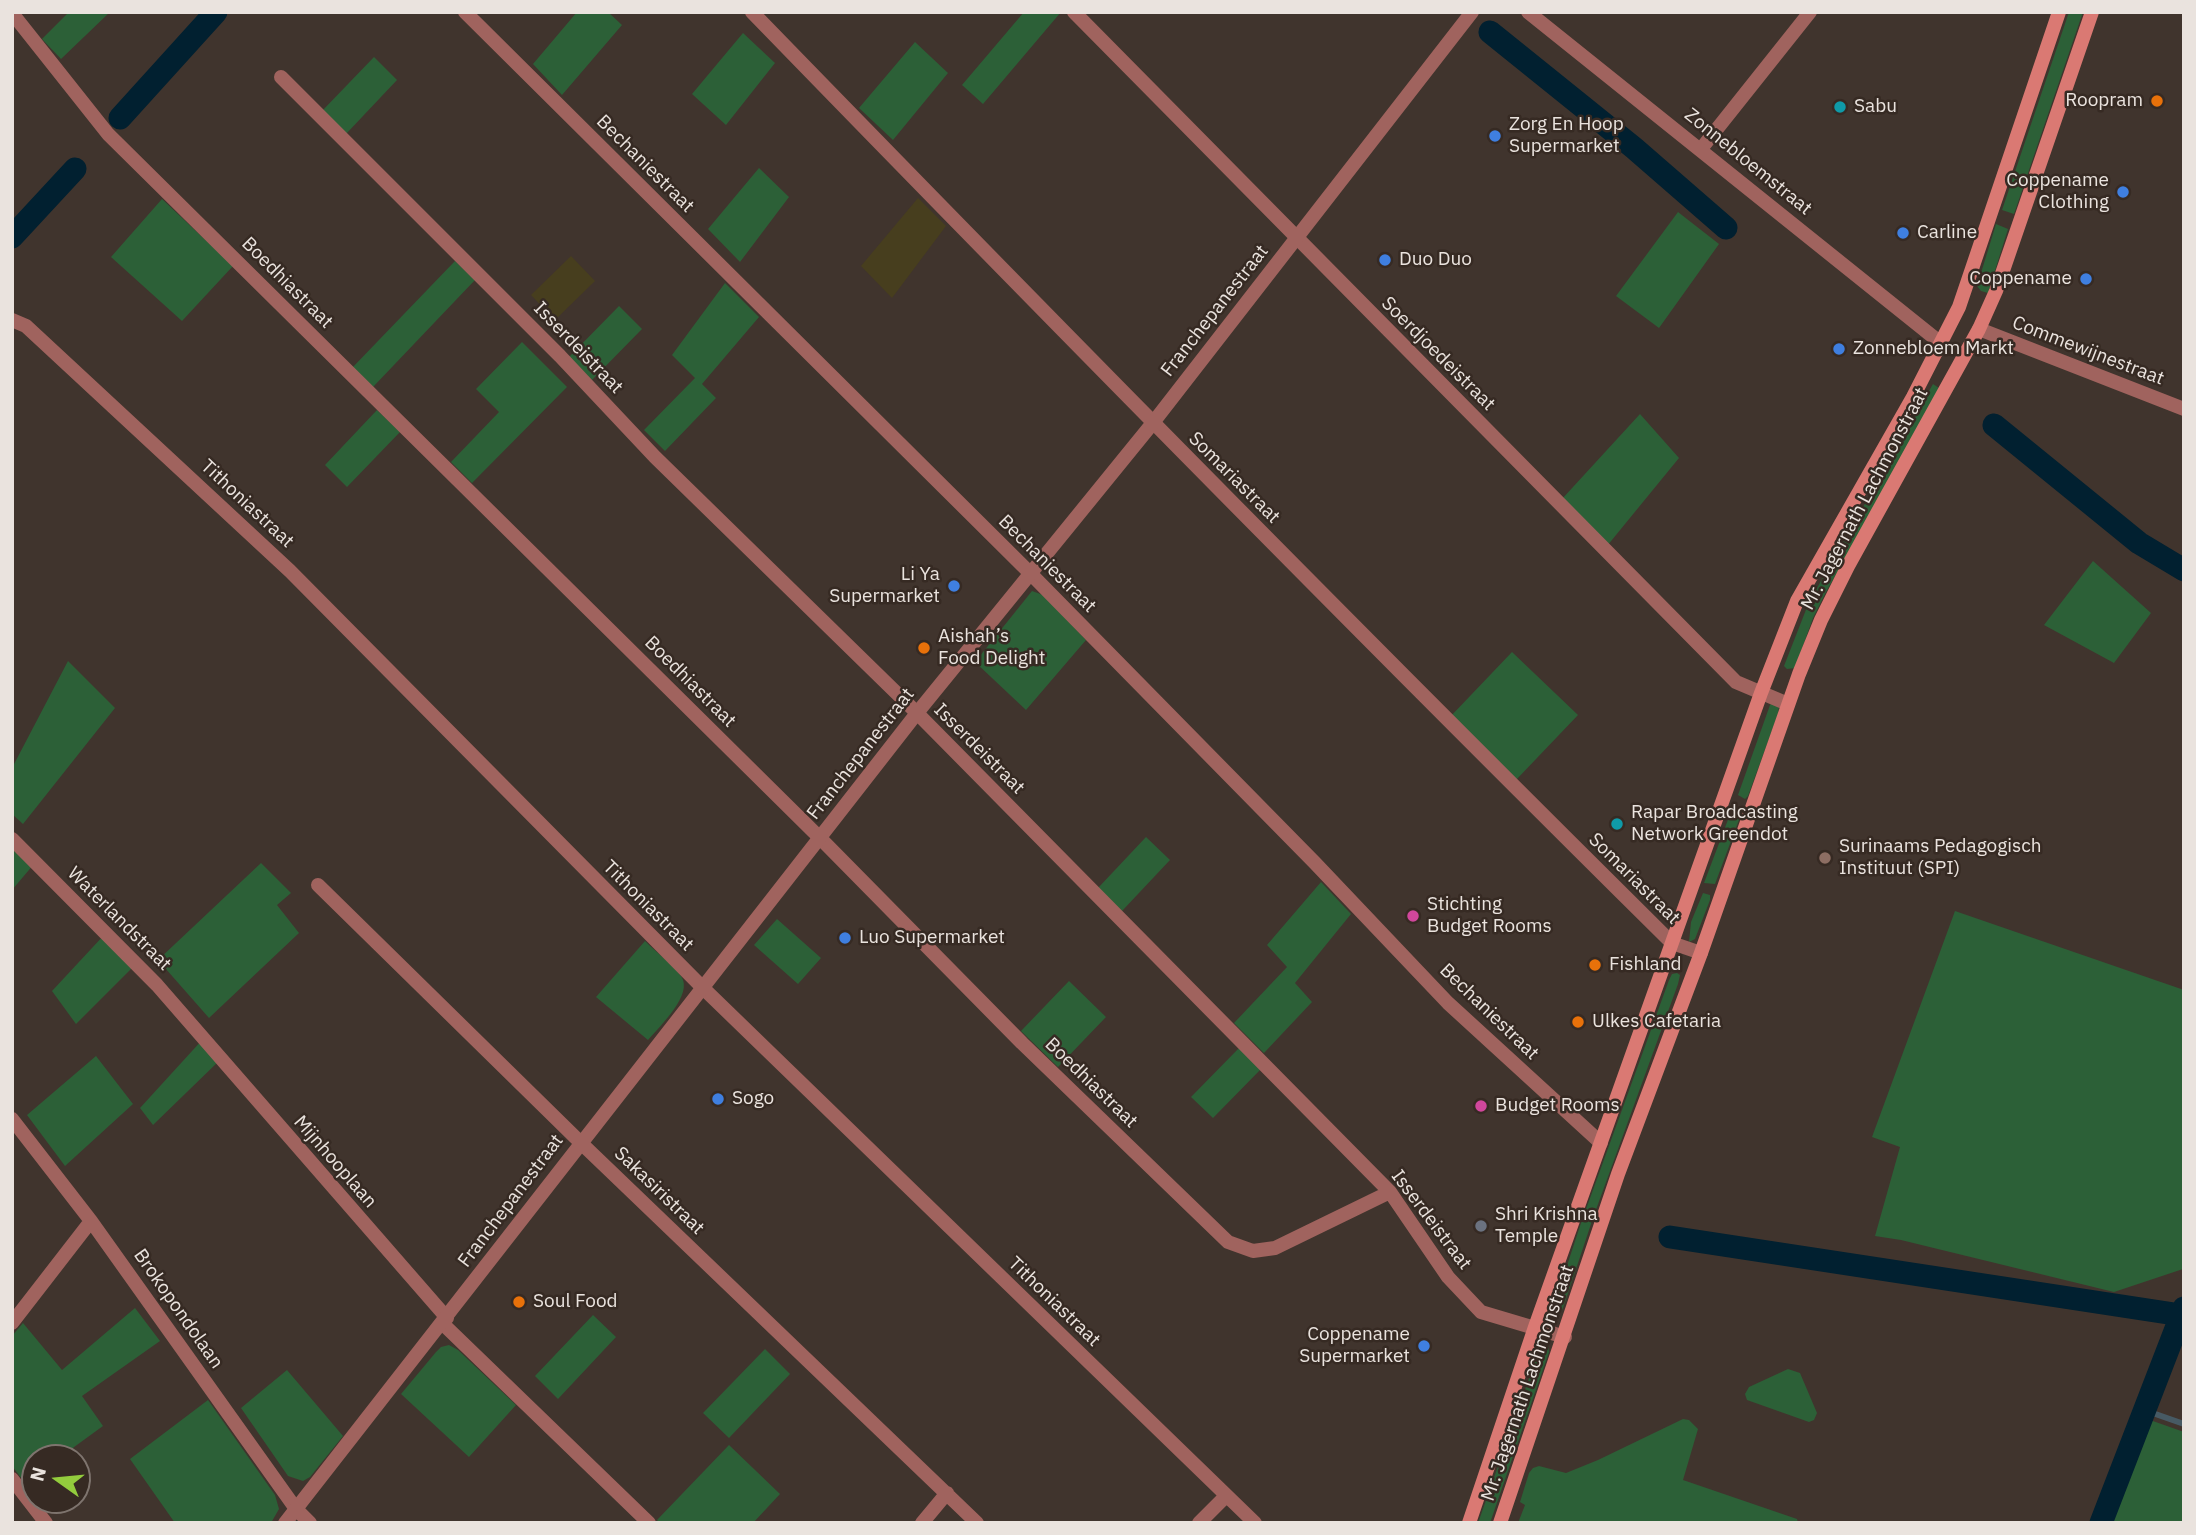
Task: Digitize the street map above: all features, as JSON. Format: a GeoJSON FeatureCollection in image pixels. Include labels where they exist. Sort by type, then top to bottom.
{"type":"FeatureCollection","features":[{"type":"Feature","properties":{"kind":"main road","name":"Mr. Jagernath Lachmonstraat"},"geometry":{"type":"LineString","coordinates":[[1469,1523],[1535,1327],[1761,693],[1797,601],[1864,486],[1942,344],[1959,307],[2059,12]]}},
{"type":"Feature","properties":{"kind":"main road","name":"Mr. Jagernath Lachmonstraat"},"geometry":{"type":"LineString","coordinates":[[1500,1523],[1618,1174],[1701,953],[1788,704],[1821,620],[1848,566],[1979,328],[1996,291],[2092,12]]}},
{"type":"Feature","properties":{"kind":"street","name":"Bechaniestraat"},"geometry":{"type":"LineString","coordinates":[[465,12],[1031,574],[1315,863],[1448,1003],[1601,1143]]}},
{"type":"Feature","properties":{"kind":"street","name":"Somariastraat"},"geometry":{"type":"LineString","coordinates":[[752,12],[1152,424],[1672,943],[1701,953]]}},
{"type":"Feature","properties":{"kind":"street","name":"Soerdjoedeistraat"},"geometry":{"type":"LineString","coordinates":[[1074,12],[1736,682],[1788,704]]}},
{"type":"Feature","properties":{"kind":"street","name":"Franchepanestraat"},"geometry":{"type":"LineString","coordinates":[[285,1523],[917,713],[1152,424],[1472,12]]}},
{"type":"Feature","properties":{"kind":"street","name":"Zonnebloemstraat"},"geometry":{"type":"LineString","coordinates":[[1528,12],[1942,344]]}},
{"type":"Feature","properties":{"kind":"street"},"geometry":{"type":"LineString","coordinates":[[1701,149],[1810,12]]}},
{"type":"Feature","properties":{"kind":"street","name":"Boedhiastraat"},"geometry":{"type":"LineString","coordinates":[[12,13],[108,134],[820,838],[1022,1043],[1228,1242],[1253,1251],[1275,1248],[1390,1192]]}},
{"type":"Feature","properties":{"kind":"street","name":"Isserdeistraat"},"geometry":{"type":"LineString","coordinates":[[281,77],[560,356],[655,457],[917,713],[1390,1192],[1448,1277],[1481,1312],[1565,1337]]}},
{"type":"Feature","properties":{"kind":"street","name":"Tithoniastraat"},"geometry":{"type":"LineString","coordinates":[[12,320],[26,326],[290,571],[703,988],[1255,1523]]}},
{"type":"Feature","properties":{"kind":"street","name":"Commewijnestraat"},"geometry":{"type":"LineString","coordinates":[[1979,328],[2184,409]]}},
{"type":"Feature","properties":{"kind":"street","name":"Waterlandstraat"},"geometry":{"type":"LineString","coordinates":[[12,839],[157,985],[194,1030]]}},
{"type":"Feature","properties":{"kind":"street","name":"Sakasiristraat"},"geometry":{"type":"LineString","coordinates":[[318,885],[580,1142],[977,1523]]}},
{"type":"Feature","properties":{"kind":"street","name":"Mijnhooplaan"},"geometry":{"type":"LineString","coordinates":[[194,1030],[444,1321],[649,1523]]}},
{"type":"Feature","properties":{"kind":"street","name":"Brokopondolaan"},"geometry":{"type":"LineString","coordinates":[[12,1119],[91,1221],[296,1509],[310,1523]]}},
{"type":"Feature","properties":{"kind":"street"},"geometry":{"type":"LineString","coordinates":[[12,1323],[91,1221]]}},
{"type":"Feature","properties":{"kind":"street"},"geometry":{"type":"LineString","coordinates":[[12,1479],[46,1523]]}},
{"type":"Feature","properties":{"kind":"street"},"geometry":{"type":"LineString","coordinates":[[922,1523],[947,1493]]}},
{"type":"Feature","properties":{"kind":"street"},"geometry":{"type":"LineString","coordinates":[[1199,1523],[1226,1496]]}},
{"type":"Feature","properties":{"kind":"green space"},"geometry":{"type":"Polygon","coordinates":[[[69,12],[110,12],[61,59],[42,39],[69,12]]]}},
{"type":"Feature","properties":{"kind":"green space"},"geometry":{"type":"Polygon","coordinates":[[[577,12],[608,12],[622,25],[562,95],[533,64],[577,12]]]}},
{"type":"Feature","properties":{"kind":"green space"},"geometry":{"type":"Polygon","coordinates":[[[1024,12],[1061,12],[983,104],[962,85],[1024,12]]]}},
{"type":"Feature","properties":{"kind":"green space"},"geometry":{"type":"Polygon","coordinates":[[[2069,12],[2083,12],[2014,214],[2002,210],[2069,12]]]}},
{"type":"Feature","properties":{"kind":"green space"},"geometry":{"type":"Polygon","coordinates":[[[743,33],[775,63],[726,125],[692,94],[743,33]]]}},
{"type":"Feature","properties":{"kind":"green space"},"geometry":{"type":"Polygon","coordinates":[[[915,42],[948,73],[893,140],[859,108],[915,42]]]}},
{"type":"Feature","properties":{"kind":"green space"},"geometry":{"type":"Polygon","coordinates":[[[374,57],[397,80],[346,134],[322,111],[374,57]]]}},
{"type":"Feature","properties":{"kind":"green space"},"geometry":{"type":"Polygon","coordinates":[[[759,168],[789,197],[740,262],[708,229],[759,168]]]}},
{"type":"Feature","properties":{"kind":"green space"},"geometry":{"type":"Polygon","coordinates":[[[162,199],[233,266],[182,321],[111,257],[162,199]]]}},
{"type":"Feature","properties":{"kind":"green space"},"geometry":{"type":"Polygon","coordinates":[[[1678,212],[1719,244],[1659,328],[1616,296],[1678,212]]]}},
{"type":"Feature","properties":{"kind":"green space"},"geometry":{"type":"Polygon","coordinates":[[[1996,224],[2008,229],[1988,293],[1977,286],[1996,224]]]}},
{"type":"Feature","properties":{"kind":"green space"},"geometry":{"type":"Polygon","coordinates":[[[455,261],[475,280],[373,387],[352,368],[455,261]]]}},
{"type":"Feature","properties":{"kind":"green space"},"geometry":{"type":"Polygon","coordinates":[[[725,283],[759,317],[702,384],[716,398],[665,451],[644,430],[695,378],[672,355],[725,283]]]}},
{"type":"Feature","properties":{"kind":"green space"},"geometry":{"type":"Polygon","coordinates":[[[619,306],[642,329],[592,380],[569,357],[619,306]]]}},
{"type":"Feature","properties":{"kind":"green space"},"geometry":{"type":"Polygon","coordinates":[[[522,342],[567,387],[472,483],[451,462],[499,412],[476,389],[522,342]]]}},
{"type":"Feature","properties":{"kind":"green space"},"geometry":{"type":"Polygon","coordinates":[[[1933,384],[1939,388],[1932,403],[1826,592],[1813,618],[1795,668],[1787,669],[1784,666],[1809,602],[1933,384]]]}},
{"type":"Feature","properties":{"kind":"green space"},"geometry":{"type":"Polygon","coordinates":[[[377,410],[400,432],[347,487],[325,465],[377,410]]]}},
{"type":"Feature","properties":{"kind":"green space"},"geometry":{"type":"Polygon","coordinates":[[[1640,414],[1679,458],[1607,546],[1562,499],[1640,414]]]}},
{"type":"Feature","properties":{"kind":"green space"},"geometry":{"type":"Polygon","coordinates":[[[2093,561],[2151,613],[2114,663],[2044,625],[2093,561]]]}},
{"type":"Feature","properties":{"kind":"green space"},"geometry":{"type":"Polygon","coordinates":[[[1032,591],[1043,595],[1086,640],[1026,710],[975,662],[1032,591]]]}},
{"type":"Feature","properties":{"kind":"green space"},"geometry":{"type":"Polygon","coordinates":[[[1512,652],[1578,715],[1516,780],[1450,717],[1512,652]]]}},
{"type":"Feature","properties":{"kind":"green space"},"geometry":{"type":"Polygon","coordinates":[[[68,661],[115,708],[23,824],[12,814],[12,768],[68,661]]]}},
{"type":"Feature","properties":{"kind":"green space"},"geometry":{"type":"Polygon","coordinates":[[[1774,701],[1779,707],[1778,714],[1745,799],[1738,795],[1770,705],[1774,701]]]}},
{"type":"Feature","properties":{"kind":"green space"},"geometry":{"type":"Polygon","coordinates":[[[1729,817],[1740,817],[1715,884],[1704,883],[1729,817]]]}},
{"type":"Feature","properties":{"kind":"green space"},"geometry":{"type":"Polygon","coordinates":[[[1146,837],[1170,860],[1122,911],[1098,888],[1146,837]]]}},
{"type":"Feature","properties":{"kind":"green space"},"geometry":{"type":"Polygon","coordinates":[[[12,841],[34,864],[12,890],[12,841]]]}},
{"type":"Feature","properties":{"kind":"green space"},"geometry":{"type":"Polygon","coordinates":[[[261,863],[291,893],[277,905],[299,933],[209,1018],[158,960],[261,863]]]}},
{"type":"Feature","properties":{"kind":"green space"},"geometry":{"type":"Polygon","coordinates":[[[1321,882],[1351,914],[1295,983],[1312,1002],[1264,1053],[1234,1023],[1287,967],[1267,945],[1321,882]]]}},
{"type":"Feature","properties":{"kind":"green space"},"geometry":{"type":"Polygon","coordinates":[[[1703,893],[1710,895],[1710,900],[1695,939],[1689,942],[1691,922],[1703,893]]]}},
{"type":"Feature","properties":{"kind":"green space"},"geometry":{"type":"Polygon","coordinates":[[[1955,911],[2184,990],[2183,1269],[2114,1292],[1875,1236],[1900,1147],[1872,1137],[1955,911]]]}},
{"type":"Feature","properties":{"kind":"green space"},"geometry":{"type":"Polygon","coordinates":[[[777,919],[821,958],[798,984],[754,945],[777,919]]]}},
{"type":"Feature","properties":{"kind":"green space"},"geometry":{"type":"Polygon","coordinates":[[[105,934],[136,964],[76,1024],[52,991],[105,934]]]}},
{"type":"Feature","properties":{"kind":"green space"},"geometry":{"type":"Polygon","coordinates":[[[645,941],[677,971],[684,983],[683,992],[674,1010],[648,1040],[596,997],[645,941]]]}},
{"type":"Feature","properties":{"kind":"green space"},"geometry":{"type":"Polygon","coordinates":[[[1672,974],[1680,975],[1678,984],[1558,1316],[1552,1311],[1581,1223],[1669,980],[1672,974]]]}},
{"type":"Feature","properties":{"kind":"green space"},"geometry":{"type":"Polygon","coordinates":[[[1069,981],[1106,1017],[1058,1067],[1021,1031],[1069,981]]]}},
{"type":"Feature","properties":{"kind":"green space"},"geometry":{"type":"Polygon","coordinates":[[[203,1039],[221,1059],[153,1125],[140,1108],[203,1039]]]}},
{"type":"Feature","properties":{"kind":"green space"},"geometry":{"type":"Polygon","coordinates":[[[1240,1047],[1262,1068],[1213,1118],[1191,1097],[1240,1047]]]}},
{"type":"Feature","properties":{"kind":"green space"},"geometry":{"type":"Polygon","coordinates":[[[96,1056],[133,1104],[65,1166],[27,1115],[96,1056]]]}},
{"type":"Feature","properties":{"kind":"green space"},"geometry":{"type":"Polygon","coordinates":[[[135,1308],[160,1341],[82,1396],[103,1426],[78,1444],[21,1444],[21,1478],[12,1466],[12,1336],[23,1323],[62,1370],[135,1308]]]}},
{"type":"Feature","properties":{"kind":"green space"},"geometry":{"type":"Polygon","coordinates":[[[593,1315],[616,1337],[558,1399],[535,1376],[593,1315]]]}},
{"type":"Feature","properties":{"kind":"green space"},"geometry":{"type":"Polygon","coordinates":[[[1544,1343],[1548,1345],[1549,1352],[1490,1523],[1478,1523],[1540,1347],[1544,1343]]]}},
{"type":"Feature","properties":{"kind":"green space"},"geometry":{"type":"Polygon","coordinates":[[[449,1345],[458,1350],[516,1405],[469,1457],[401,1394],[436,1352],[449,1345]]]}},
{"type":"Feature","properties":{"kind":"green space"},"geometry":{"type":"Polygon","coordinates":[[[765,1349],[790,1374],[729,1438],[703,1413],[765,1349]]]}},
{"type":"Feature","properties":{"kind":"green space"},"geometry":{"type":"Polygon","coordinates":[[[1788,1369],[1800,1373],[1817,1413],[1814,1420],[1809,1422],[1747,1400],[1745,1394],[1749,1387],[1788,1369]]]}},
{"type":"Feature","properties":{"kind":"green space"},"geometry":{"type":"Polygon","coordinates":[[[287,1370],[343,1436],[310,1477],[303,1481],[288,1476],[241,1408],[287,1370]]]}},
{"type":"Feature","properties":{"kind":"green space"},"geometry":{"type":"Polygon","coordinates":[[[208,1400],[275,1495],[279,1509],[271,1523],[175,1523],[130,1459],[208,1400]]]}},
{"type":"Feature","properties":{"kind":"green space"},"geometry":{"type":"Polygon","coordinates":[[[1683,1419],[1689,1420],[1698,1429],[1683,1480],[1797,1519],[1798,1523],[1518,1523],[1525,1505],[1520,1502],[1533,1468],[1539,1466],[1566,1473],[1683,1419]]]}},
{"type":"Feature","properties":{"kind":"green space"},"geometry":{"type":"Polygon","coordinates":[[[2150,1420],[2184,1432],[2184,1523],[2112,1523],[2150,1420]]]}},
{"type":"Feature","properties":{"kind":"green space"},"geometry":{"type":"Polygon","coordinates":[[[729,1445],[780,1494],[753,1523],[660,1523],[657,1520],[729,1445]]]}},
{"type":"Feature","properties":{"kind":"sand"},"geometry":{"type":"Polygon","coordinates":[[[918,198],[946,226],[892,298],[861,266],[918,198]]]}},
{"type":"Feature","properties":{"kind":"sand"},"geometry":{"type":"Polygon","coordinates":[[[571,256],[595,281],[555,320],[531,295],[571,256]]]}},
{"type":"Feature","properties":{"kind":"waterway"},"geometry":{"type":"LineString","coordinates":[[120,118],[216,12]]}},
{"type":"Feature","properties":{"kind":"waterway"},"geometry":{"type":"LineString","coordinates":[[1490,32],[1634,148],[1726,228]]}},
{"type":"Feature","properties":{"kind":"waterway"},"geometry":{"type":"LineString","coordinates":[[12,237],[75,169]]}},
{"type":"Feature","properties":{"kind":"waterway"},"geometry":{"type":"LineString","coordinates":[[1994,425],[2139,543],[2184,570]]}},
{"type":"Feature","properties":{"kind":"waterway"},"geometry":{"type":"LineString","coordinates":[[1670,1237],[2181,1315]]}},
{"type":"Feature","properties":{"kind":"waterway"},"geometry":{"type":"LineString","coordinates":[[2101,1523],[2184,1308]]}},
{"type":"Feature","properties":{"kind":"waterway"},"geometry":{"type":"LineString","coordinates":[[2144,1410],[2184,1424]]}},
{"type":"Feature","properties":{"kind":"place","name":"Roopram"},"geometry":{"type":"Point","coordinates":[2157,101]}},
{"type":"Feature","properties":{"kind":"place","name":"Sabu"},"geometry":{"type":"Point","coordinates":[1840,107]}},
{"type":"Feature","properties":{"kind":"place","name":"Zorg En Hoop Supermarket"},"geometry":{"type":"Point","coordinates":[1495,136]}},
{"type":"Feature","properties":{"kind":"place","name":"Coppename Clothing"},"geometry":{"type":"Point","coordinates":[2123,192]}},
{"type":"Feature","properties":{"kind":"place","name":"Carline"},"geometry":{"type":"Point","coordinates":[1903,233]}},
{"type":"Feature","properties":{"kind":"place","name":"Duo Duo"},"geometry":{"type":"Point","coordinates":[1385,260]}},
{"type":"Feature","properties":{"kind":"place","name":"Coppename"},"geometry":{"type":"Point","coordinates":[2086,279]}},
{"type":"Feature","properties":{"kind":"place","name":"Zonnebloem Markt"},"geometry":{"type":"Point","coordinates":[1839,349]}},
{"type":"Feature","properties":{"kind":"place","name":"Li Ya Supermarket"},"geometry":{"type":"Point","coordinates":[954,586]}},
{"type":"Feature","properties":{"kind":"place","name":"Aishah’s Food Delight"},"geometry":{"type":"Point","coordinates":[924,648]}},
{"type":"Feature","properties":{"kind":"place","name":"Rapar Broadcasting Network Greendot"},"geometry":{"type":"Point","coordinates":[1617,824]}},
{"type":"Feature","properties":{"kind":"place","name":"Surinaams Pedagogisch Instituut (SPI)"},"geometry":{"type":"Point","coordinates":[1825,858]}},
{"type":"Feature","properties":{"kind":"place","name":"Stichting Budget Rooms"},"geometry":{"type":"Point","coordinates":[1413,916]}},
{"type":"Feature","properties":{"kind":"place","name":"Luo Supermarket"},"geometry":{"type":"Point","coordinates":[845,938]}},
{"type":"Feature","properties":{"kind":"place","name":"Fishland"},"geometry":{"type":"Point","coordinates":[1595,965]}},
{"type":"Feature","properties":{"kind":"place","name":"Ulkes Cafetaria"},"geometry":{"type":"Point","coordinates":[1578,1022]}},
{"type":"Feature","properties":{"kind":"place","name":"Sogo"},"geometry":{"type":"Point","coordinates":[718,1099]}},
{"type":"Feature","properties":{"kind":"place","name":"Budget Rooms"},"geometry":{"type":"Point","coordinates":[1481,1106]}},
{"type":"Feature","properties":{"kind":"place","name":"Shri Krishna Temple"},"geometry":{"type":"Point","coordinates":[1481,1226]}},
{"type":"Feature","properties":{"kind":"place","name":"Soul Food"},"geometry":{"type":"Point","coordinates":[519,1302]}},
{"type":"Feature","properties":{"kind":"place","name":"Coppename Supermarket"},"geometry":{"type":"Point","coordinates":[1424,1346]}}]}
